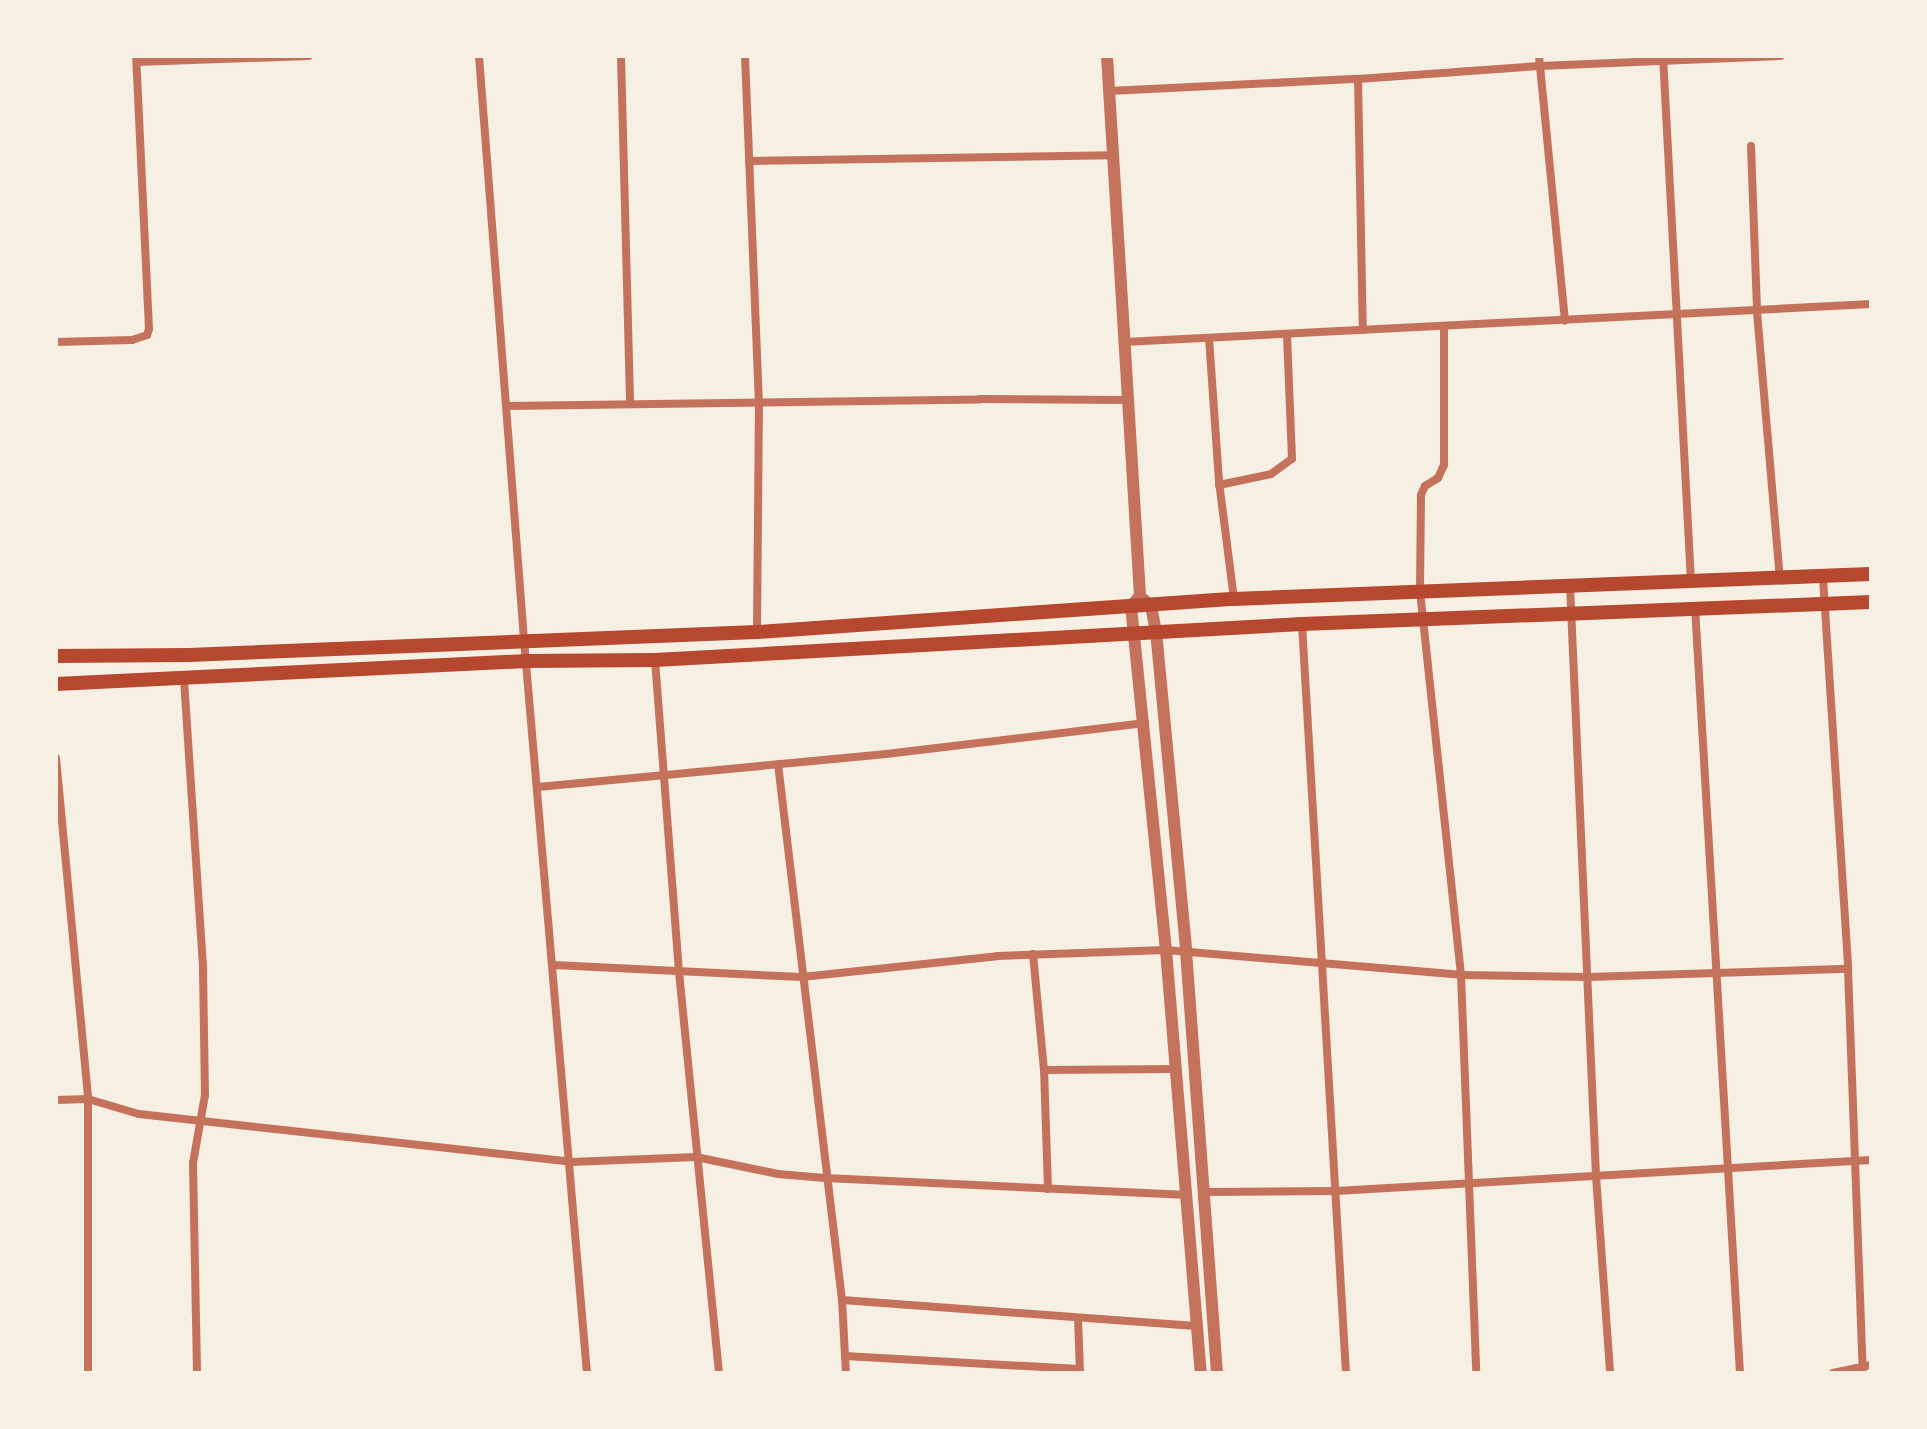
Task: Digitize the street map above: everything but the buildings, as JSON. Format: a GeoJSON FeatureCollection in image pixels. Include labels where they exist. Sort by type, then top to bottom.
{"type":"FeatureCollection","features":[{"type":"Feature","properties":{"kind":"main road"},"geometry":{"type":"LineString","coordinates":[[56,656],[189,655],[757,632],[1141,603],[1871,574]]}},
{"type":"Feature","properties":{"kind":"main road"},"geometry":{"type":"LineString","coordinates":[[56,684],[526,661],[655,660],[1302,624],[1871,602]]}},
{"type":"Feature","properties":{"kind":"street"},"geometry":{"type":"LineString","coordinates":[[56,342],[132,340],[147,335],[149,329],[136,59],[309,56]]}},
{"type":"Feature","properties":{"kind":"street"},"geometry":{"type":"LineString","coordinates":[[479,56],[524,640],[587,1373]]}},
{"type":"Feature","properties":{"kind":"street"},"geometry":{"type":"LineString","coordinates":[[621,56],[630,404]]}},
{"type":"Feature","properties":{"kind":"street"},"geometry":{"type":"LineString","coordinates":[[745,56],[759,401],[757,632]]}},
{"type":"Feature","properties":{"kind":"street"},"geometry":{"type":"LineString","coordinates":[[1107,56],[1141,603],[1134,633],[1177,1069],[1201,1373]]}},
{"type":"Feature","properties":{"kind":"street"},"geometry":{"type":"LineString","coordinates":[[1109,91],[1358,79],[1540,61],[1781,56]]}},
{"type":"Feature","properties":{"kind":"street"},"geometry":{"type":"LineString","coordinates":[[1663,59],[1691,581]]}},
{"type":"Feature","properties":{"kind":"street"},"geometry":{"type":"LineString","coordinates":[[1540,61],[1565,321]]}},
{"type":"Feature","properties":{"kind":"street"},"geometry":{"type":"LineString","coordinates":[[1358,79],[1363,330]]}},
{"type":"Feature","properties":{"kind":"street"},"geometry":{"type":"LineString","coordinates":[[1751,146],[1757,312],[1780,578]]}},
{"type":"Feature","properties":{"kind":"street"},"geometry":{"type":"LineString","coordinates":[[749,161],[1113,155]]}},
{"type":"Feature","properties":{"kind":"street"},"geometry":{"type":"LineString","coordinates":[[1124,342],[1871,304]]}},
{"type":"Feature","properties":{"kind":"street"},"geometry":{"type":"LineString","coordinates":[[1444,327],[1444,465],[1438,478],[1425,486],[1421,495],[1420,591],[1461,975],[1476,1373]]}},
{"type":"Feature","properties":{"kind":"street"},"geometry":{"type":"LineString","coordinates":[[1219,485],[1271,474],[1292,459],[1287,334]]}},
{"type":"Feature","properties":{"kind":"street"},"geometry":{"type":"LineString","coordinates":[[1209,338],[1219,485],[1234,599]]}},
{"type":"Feature","properties":{"kind":"street"},"geometry":{"type":"LineString","coordinates":[[506,406],[759,401],[1127,400]]}},
{"type":"Feature","properties":{"kind":"street"},"geometry":{"type":"LineString","coordinates":[[1823,578],[1848,969],[1866,1368],[1833,1373]]}},
{"type":"Feature","properties":{"kind":"street"},"geometry":{"type":"LineString","coordinates":[[1570,585],[1596,1176],[1610,1373]]}},
{"type":"Feature","properties":{"kind":"street"},"geometry":{"type":"LineString","coordinates":[[1141,603],[1156,631],[1186,951],[1217,1373]]}},
{"type":"Feature","properties":{"kind":"street"},"geometry":{"type":"LineString","coordinates":[[1695,607],[1740,1373]]}},
{"type":"Feature","properties":{"kind":"street"},"geometry":{"type":"LineString","coordinates":[[1302,624],[1346,1373]]}},
{"type":"Feature","properties":{"kind":"street"},"geometry":{"type":"LineString","coordinates":[[655,660],[679,972],[696,1157],[711,1268],[719,1373]]}},
{"type":"Feature","properties":{"kind":"street"},"geometry":{"type":"LineString","coordinates":[[184,680],[203,969],[205,1095],[193,1178],[197,1373]]}},
{"type":"Feature","properties":{"kind":"street"},"geometry":{"type":"LineString","coordinates":[[538,787],[1145,723]]}},
{"type":"Feature","properties":{"kind":"street"},"geometry":{"type":"LineString","coordinates":[[56,758],[88,1099],[88,1373]]}},
{"type":"Feature","properties":{"kind":"street"},"geometry":{"type":"LineString","coordinates":[[778,764],[825,1178],[842,1300],[846,1373]]}},
{"type":"Feature","properties":{"kind":"street"},"geometry":{"type":"LineString","coordinates":[[554,965],[802,977],[1033,954],[1166,950],[1461,975],[1588,977],[1848,969]]}},
{"type":"Feature","properties":{"kind":"street"},"geometry":{"type":"LineString","coordinates":[[1033,954],[1044,1070],[1048,1189]]}},
{"type":"Feature","properties":{"kind":"street"},"geometry":{"type":"LineString","coordinates":[[1044,1070],[1177,1069]]}},
{"type":"Feature","properties":{"kind":"street"},"geometry":{"type":"LineString","coordinates":[[56,1100],[88,1099],[114,1110],[392,1145],[571,1162],[696,1157],[778,1174],[825,1178],[1188,1195]]}},
{"type":"Feature","properties":{"kind":"street"},"geometry":{"type":"LineString","coordinates":[[1205,1192],[1336,1191],[1871,1160]]}},
{"type":"Feature","properties":{"kind":"street"},"geometry":{"type":"LineString","coordinates":[[842,1300],[1199,1326]]}},
{"type":"Feature","properties":{"kind":"street"},"geometry":{"type":"LineString","coordinates":[[845,1356],[1080,1371],[1078,1318]]}}]}
